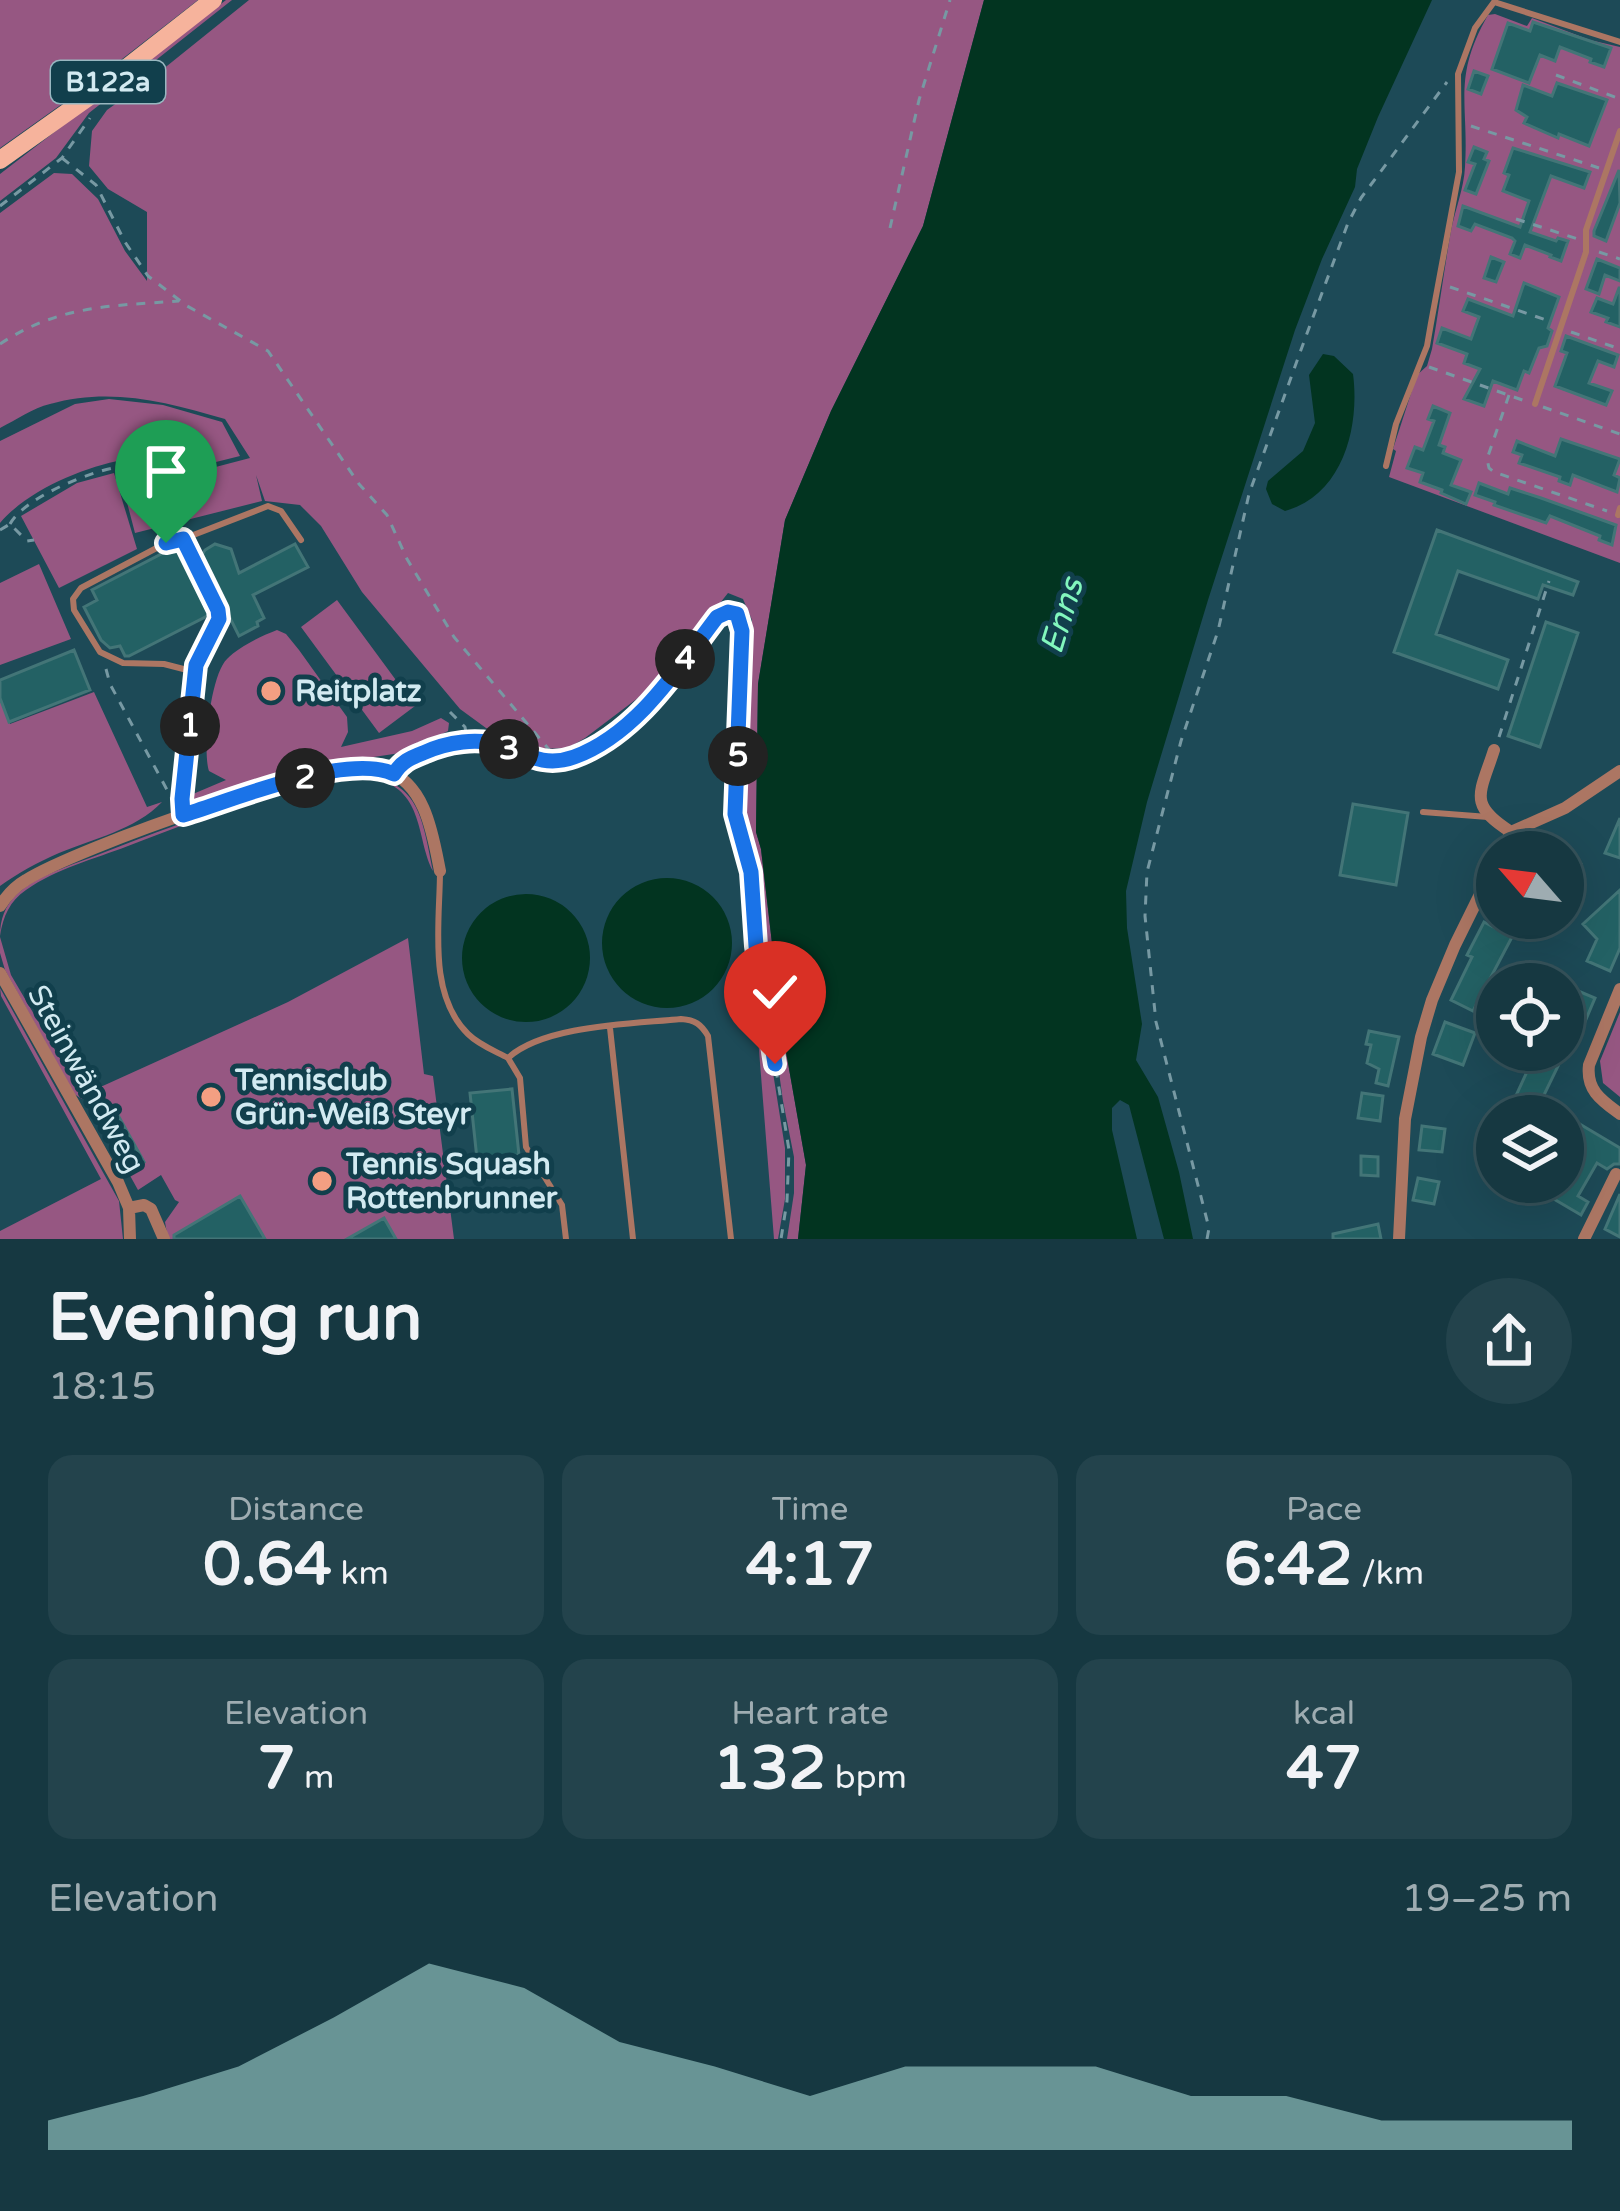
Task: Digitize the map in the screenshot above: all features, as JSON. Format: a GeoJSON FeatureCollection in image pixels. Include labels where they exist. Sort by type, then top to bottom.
{"type":"FeatureCollection","features":[{"type":"Feature","properties":{"kind":"main road","name":"B122a"},"geometry":{"type":"LineString","coordinates":[[0,160],[213,0]]}},
{"type":"Feature","properties":{"kind":"street"},"geometry":{"type":"LineString","coordinates":[[1495,750],[1480,793],[1481,806],[1488,817],[1509,831]]}},
{"type":"Feature","properties":{"kind":"street"},"geometry":{"type":"LineString","coordinates":[[0,906],[28,879],[182,812],[336,770],[382,769],[417,796],[440,871]]}},
{"type":"Feature","properties":{"kind":"street"},"geometry":{"type":"LineString","coordinates":[[1513,831],[1565,808],[1620,772]]}},
{"type":"Feature","properties":{"kind":"street"},"geometry":{"type":"LineString","coordinates":[[1399,1239],[1405,1119],[1421,1037],[1432,1000],[1476,903]]}},
{"type":"Feature","properties":{"kind":"street","name":"Steinwändweg"},"geometry":{"type":"LineString","coordinates":[[0,973],[118,1182],[129,1208],[130,1239]]}},
{"type":"Feature","properties":{"kind":"street"},"geometry":{"type":"LineString","coordinates":[[1620,989],[1588,1076],[1590,1088],[1620,1114]]}},
{"type":"Feature","properties":{"kind":"street"},"geometry":{"type":"LineString","coordinates":[[1584,1239],[1616,1174]]}},
{"type":"Feature","properties":{"kind":"street","name":"Steinwändweg"},"geometry":{"type":"LineString","coordinates":[[129,1208],[144,1205],[151,1209],[164,1239]]}},
{"type":"Feature","properties":{"kind":"lane"},"geometry":{"type":"LineString","coordinates":[[1386,466],[1400,409],[1426,346],[1459,172],[1458,74],[1475,28],[1494,2],[1620,42]]}},
{"type":"Feature","properties":{"kind":"lane"},"geometry":{"type":"LineString","coordinates":[[1535,404],[1620,131]]}},
{"type":"Feature","properties":{"kind":"lane"},"geometry":{"type":"LineString","coordinates":[[195,672],[109,658],[91,640],[74,610],[75,595],[166,543],[268,506],[281,511],[301,541]]}},
{"type":"Feature","properties":{"kind":"lane"},"geometry":{"type":"LineString","coordinates":[[182,812],[195,672],[219,619],[183,539]]}},
{"type":"Feature","properties":{"kind":"lane"},"geometry":{"type":"LineString","coordinates":[[1423,812],[1488,817]]}},
{"type":"Feature","properties":{"kind":"lane"},"geometry":{"type":"LineString","coordinates":[[440,871],[442,985],[466,1033],[508,1058],[520,1078],[526,1147],[562,1205],[566,1239]]}},
{"type":"Feature","properties":{"kind":"lane"},"geometry":{"type":"LineString","coordinates":[[508,1058],[568,1031],[692,1020],[702,1026],[708,1036],[731,1239]]}},
{"type":"Feature","properties":{"kind":"lane"},"geometry":{"type":"LineString","coordinates":[[610,1027],[632,1239]]}},
{"type":"Feature","properties":{"kind":"path"},"geometry":{"type":"LineString","coordinates":[[890,228],[950,0]]}},
{"type":"Feature","properties":{"kind":"path"},"geometry":{"type":"LineString","coordinates":[[1208,1239],[1156,1022],[1145,916],[1148,872],[1181,741],[1218,631],[1249,494],[1348,223],[1443,84],[1458,74]]}},
{"type":"Feature","properties":{"kind":"path"},"geometry":{"type":"LineString","coordinates":[[1556,75],[1620,99]]}},
{"type":"Feature","properties":{"kind":"path"},"geometry":{"type":"LineString","coordinates":[[0,206],[62,158],[95,110]]}},
{"type":"Feature","properties":{"kind":"path"},"geometry":{"type":"LineString","coordinates":[[1459,123],[1606,170]]}},
{"type":"Feature","properties":{"kind":"path"},"geometry":{"type":"LineString","coordinates":[[62,158],[96,185],[148,276],[181,301],[268,350],[359,484],[387,515],[407,559],[454,637],[558,761]]}},
{"type":"Feature","properties":{"kind":"path"},"geometry":{"type":"LineString","coordinates":[[1516,218],[1620,259]]}},
{"type":"Feature","properties":{"kind":"path"},"geometry":{"type":"LineString","coordinates":[[1437,282],[1620,349]]}},
{"type":"Feature","properties":{"kind":"path"},"geometry":{"type":"LineString","coordinates":[[0,344],[28,326],[70,311],[181,301]]}},
{"type":"Feature","properties":{"kind":"path"},"geometry":{"type":"LineString","coordinates":[[1420,362],[1620,434]]}},
{"type":"Feature","properties":{"kind":"path"},"geometry":{"type":"LineString","coordinates":[[1509,395],[1487,459],[1489,468],[1619,511]]}},
{"type":"Feature","properties":{"kind":"path"},"geometry":{"type":"LineString","coordinates":[[0,530],[16,514],[78,477],[118,467],[129,483]]}},
{"type":"Feature","properties":{"kind":"path"},"geometry":{"type":"LineString","coordinates":[[10,524],[27,541],[34,540]]}},
{"type":"Feature","properties":{"kind":"path"},"geometry":{"type":"LineString","coordinates":[[1495,750],[1550,581]]}},
{"type":"Feature","properties":{"kind":"path"},"geometry":{"type":"LineString","coordinates":[[394,774],[400,765],[431,749],[467,742],[502,746],[535,760],[558,761],[593,749],[662,689],[717,617],[733,612],[740,619],[735,814],[751,872],[756,946],[788,1150],[782,1239]]}},
{"type":"Feature","properties":{"kind":"path"},"geometry":{"type":"LineString","coordinates":[[109,658],[110,684],[182,812]]}},
{"type":"Feature","properties":{"kind":"path"},"geometry":{"type":"LineString","coordinates":[[450,712],[465,728],[467,742]]}},
{"type":"Feature","properties":{"kind":"shaded area"},"geometry":{"type":"Polygon","coordinates":[[[0,0],[198,0],[0,148],[0,0]]]}},
{"type":"Feature","properties":{"kind":"shaded area"},"geometry":{"type":"Polygon","coordinates":[[[232,0],[89,113],[56,158],[0,201],[0,174],[232,0]]]}},
{"type":"Feature","properties":{"kind":"shaded area"},"geometry":{"type":"Polygon","coordinates":[[[249,0],[984,0],[923,226],[831,411],[785,520],[758,684],[756,832],[806,1165],[798,1239],[787,1239],[794,1157],[754,872],[748,839],[740,827],[752,620],[743,599],[728,593],[655,685],[585,738],[568,748],[537,749],[486,728],[460,709],[362,592],[321,526],[300,505],[265,501],[256,475],[262,501],[135,533],[124,491],[250,458],[225,419],[160,402],[95,397],[44,406],[0,428],[0,213],[54,173],[72,174],[98,199],[147,281],[147,212],[108,189],[89,166],[92,131],[107,110],[249,0]]]}},
{"type":"Feature","properties":{"kind":"shaded area"},"geometry":{"type":"Polygon","coordinates":[[[1488,15],[1527,26],[1532,18],[1620,47],[1620,563],[1389,477],[1417,375],[1427,366],[1432,349],[1464,175],[1464,91],[1470,56],[1488,15]]]}},
{"type":"Feature","properties":{"kind":"shaded area"},"geometry":{"type":"Polygon","coordinates":[[[109,399],[163,405],[222,422],[240,456],[168,474],[129,478],[123,460],[107,463],[40,491],[0,523],[0,441],[75,404],[109,399]]]}},
{"type":"Feature","properties":{"kind":"shaded area"},"geometry":{"type":"Polygon","coordinates":[[[114,473],[137,549],[59,588],[21,516],[77,483],[114,473]]]}},
{"type":"Feature","properties":{"kind":"shaded area"},"geometry":{"type":"Polygon","coordinates":[[[39,564],[71,639],[0,665],[0,583],[39,564]]]}},
{"type":"Feature","properties":{"kind":"shaded area","name":"Reitplatz"},"geometry":{"type":"Polygon","coordinates":[[[337,600],[415,706],[379,733],[301,627],[337,600]]]}},
{"type":"Feature","properties":{"kind":"shaded area","name":"Reitplatz"},"geometry":{"type":"Polygon","coordinates":[[[277,630],[299,650],[347,717],[348,732],[341,747],[412,731],[441,718],[449,723],[448,731],[407,752],[320,765],[193,805],[193,794],[226,780],[209,771],[207,761],[209,713],[221,667],[238,650],[277,630]]]}},
{"type":"Feature","properties":{"kind":"shaded area"},"geometry":{"type":"Polygon","coordinates":[[[94,692],[147,807],[162,802],[127,827],[51,856],[0,886],[0,701],[10,724],[94,692]]]}},
{"type":"Feature","properties":{"kind":"shaded area"},"geometry":{"type":"Polygon","coordinates":[[[347,774],[371,776],[389,782],[402,790],[419,814],[433,871],[413,808],[396,788],[360,776],[236,806],[284,790],[347,774]]]}},
{"type":"Feature","properties":{"kind":"shaded area"},"geometry":{"type":"Polygon","coordinates":[[[732,805],[749,878],[756,966],[785,1148],[785,1199],[778,1239],[774,1239],[748,912],[732,805]]]}},
{"type":"Feature","properties":{"kind":"shaded area"},"geometry":{"type":"Polygon","coordinates":[[[229,808],[50,876],[16,899],[0,936],[2,918],[9,903],[26,887],[46,875],[229,808]]]}},
{"type":"Feature","properties":{"kind":"shaded area"},"geometry":{"type":"Polygon","coordinates":[[[0,937],[11,975],[85,1094],[288,1002],[408,938],[424,1074],[433,1076],[454,1239],[168,1239],[165,1222],[179,1202],[161,1175],[138,1190],[87,1098],[74,1094],[5,970],[0,937]]]}},
{"type":"Feature","properties":{"kind":"shaded area"},"geometry":{"type":"Polygon","coordinates":[[[0,988],[119,1201],[123,1239],[0,1239],[0,1231],[101,1179],[0,988]]]}},
{"type":"Feature","properties":{"kind":"shaded area"},"geometry":{"type":"Polygon","coordinates":[[[1620,1012],[1620,1097],[1603,1083],[1600,1061],[1620,1012]]]}},
{"type":"Feature","properties":{"kind":"water","name":"Enns"},"geometry":{"type":"Polygon","coordinates":[[[984,0],[1432,0],[1378,117],[1357,169],[1355,187],[1295,330],[1147,802],[1126,891],[1142,1024],[1136,1060],[1158,1097],[1193,1239],[1164,1239],[1129,1105],[1120,1100],[1112,1108],[1112,1130],[1137,1239],[798,1239],[806,1165],[756,832],[758,684],[785,520],[831,411],[923,226],[984,0]]]}},
{"type":"Feature","properties":{"kind":"water"},"geometry":{"type":"Polygon","coordinates":[[[1323,354],[1334,356],[1353,374],[1350,436],[1334,475],[1321,490],[1285,511],[1272,504],[1266,489],[1268,481],[1303,451],[1315,423],[1309,375],[1323,354]]]}},
{"type":"Feature","properties":{"kind":"water"},"geometry":{"type":"Polygon","coordinates":[[[667,878],[692,883],[713,897],[727,918],[732,943],[727,968],[713,989],[692,1003],[667,1008],[642,1003],[621,989],[607,968],[602,943],[607,918],[621,897],[642,883],[667,878]]]}},
{"type":"Feature","properties":{"kind":"water"},"geometry":{"type":"Polygon","coordinates":[[[526,894],[551,898],[572,912],[586,933],[590,958],[586,983],[572,1004],[551,1018],[526,1022],[501,1018],[480,1004],[466,983],[462,958],[466,933],[480,912],[501,898],[526,894]]]}},
{"type":"Feature","properties":{"kind":"building"},"geometry":{"type":"Polygon","coordinates":[[[1533,22],[1611,48],[1604,67],[1560,47],[1555,61],[1540,55],[1529,83],[1492,69],[1508,23],[1530,31],[1533,22]]]}},
{"type":"Feature","properties":{"kind":"building"},"geometry":{"type":"Polygon","coordinates":[[[1474,71],[1488,76],[1481,94],[1468,89],[1474,71]]]}},
{"type":"Feature","properties":{"kind":"building"},"geometry":{"type":"Polygon","coordinates":[[[1557,83],[1607,100],[1589,146],[1524,123],[1527,117],[1516,110],[1523,85],[1552,96],[1557,83]]]}},
{"type":"Feature","properties":{"kind":"building"},"geometry":{"type":"Polygon","coordinates":[[[1474,147],[1487,152],[1484,159],[1489,161],[1476,194],[1465,190],[1475,164],[1468,162],[1474,147]]]}},
{"type":"Feature","properties":{"kind":"building"},"geometry":{"type":"Polygon","coordinates":[[[1513,148],[1590,172],[1584,188],[1551,176],[1530,232],[1568,241],[1561,261],[1525,245],[1520,258],[1510,254],[1512,238],[1475,224],[1471,231],[1458,226],[1463,206],[1520,227],[1529,201],[1503,191],[1513,148]]]}},
{"type":"Feature","properties":{"kind":"building"},"geometry":{"type":"Polygon","coordinates":[[[1619,170],[1620,203],[1606,241],[1594,236],[1594,231],[1619,170]]]}},
{"type":"Feature","properties":{"kind":"building"},"geometry":{"type":"Polygon","coordinates":[[[1491,257],[1504,262],[1496,282],[1484,278],[1491,257]]]}},
{"type":"Feature","properties":{"kind":"building"},"geometry":{"type":"Polygon","coordinates":[[[1597,259],[1620,268],[1620,281],[1605,275],[1599,294],[1586,289],[1597,259]]]}},
{"type":"Feature","properties":{"kind":"building"},"geometry":{"type":"Polygon","coordinates":[[[1524,283],[1559,297],[1547,346],[1539,348],[1517,390],[1493,381],[1484,406],[1464,399],[1480,369],[1464,363],[1467,354],[1437,343],[1442,328],[1471,339],[1479,317],[1463,311],[1468,299],[1513,316],[1524,283]]]}},
{"type":"Feature","properties":{"kind":"building"},"geometry":{"type":"Polygon","coordinates":[[[1619,288],[1620,327],[1591,312],[1597,298],[1613,304],[1619,288]]]}},
{"type":"Feature","properties":{"kind":"building"},"geometry":{"type":"Polygon","coordinates":[[[1566,336],[1618,355],[1614,367],[1598,361],[1589,383],[1612,391],[1606,405],[1555,386],[1567,353],[1561,351],[1566,336]]]}},
{"type":"Feature","properties":{"kind":"building"},"geometry":{"type":"Polygon","coordinates":[[[1433,406],[1450,413],[1439,445],[1445,447],[1443,453],[1461,460],[1451,485],[1471,492],[1466,504],[1420,482],[1423,473],[1407,468],[1415,447],[1423,450],[1434,421],[1428,419],[1433,406]]]}},
{"type":"Feature","properties":{"kind":"building"},"geometry":{"type":"Polygon","coordinates":[[[1561,439],[1620,459],[1614,475],[1620,478],[1617,492],[1573,475],[1570,485],[1559,481],[1560,477],[1519,463],[1522,455],[1513,452],[1517,441],[1555,456],[1561,439]]]}},
{"type":"Feature","properties":{"kind":"building"},"geometry":{"type":"Polygon","coordinates":[[[1479,483],[1508,494],[1510,488],[1616,525],[1612,545],[1550,516],[1546,523],[1494,505],[1475,495],[1479,483]]]}},
{"type":"Feature","properties":{"kind":"building"},"geometry":{"type":"Polygon","coordinates":[[[1437,530],[1578,582],[1573,595],[1543,585],[1538,599],[1458,571],[1436,634],[1508,660],[1498,689],[1394,652],[1437,530]]]}},
{"type":"Feature","properties":{"kind":"building"},"geometry":{"type":"Polygon","coordinates":[[[215,544],[231,549],[239,573],[295,544],[308,567],[253,595],[264,618],[239,636],[200,558],[215,544]]]}},
{"type":"Feature","properties":{"kind":"building"},"geometry":{"type":"Polygon","coordinates":[[[178,548],[211,614],[129,656],[120,646],[110,648],[84,607],[97,600],[92,590],[178,548]]]}},
{"type":"Feature","properties":{"kind":"building"},"geometry":{"type":"Polygon","coordinates":[[[1546,622],[1578,633],[1540,747],[1508,736],[1546,622]]]}},
{"type":"Feature","properties":{"kind":"building"},"geometry":{"type":"Polygon","coordinates":[[[74,650],[90,690],[9,722],[0,698],[0,680],[74,650]]]}},
{"type":"Feature","properties":{"kind":"building"},"geometry":{"type":"Polygon","coordinates":[[[1353,804],[1408,813],[1396,885],[1340,875],[1353,804]]]}},
{"type":"Feature","properties":{"kind":"building"},"geometry":{"type":"Polygon","coordinates":[[[1620,818],[1620,858],[1605,853],[1620,818]]]}},
{"type":"Feature","properties":{"kind":"building"},"geometry":{"type":"Polygon","coordinates":[[[1620,890],[1620,948],[1610,971],[1587,961],[1597,939],[1584,923],[1620,890]]]}},
{"type":"Feature","properties":{"kind":"building"},"geometry":{"type":"Polygon","coordinates":[[[1476,938],[1511,939],[1498,963],[1476,963],[1473,1011],[1451,1000],[1472,957],[1467,955],[1476,938]]]}},
{"type":"Feature","properties":{"kind":"building"},"geometry":{"type":"Polygon","coordinates":[[[1584,993],[1595,998],[1584,1024],[1584,993]]]}},
{"type":"Feature","properties":{"kind":"building"},"geometry":{"type":"Polygon","coordinates":[[[1445,1022],[1475,1033],[1463,1065],[1433,1054],[1445,1022]]]}},
{"type":"Feature","properties":{"kind":"building"},"geometry":{"type":"Polygon","coordinates":[[[1369,1031],[1399,1037],[1388,1086],[1376,1083],[1379,1069],[1367,1063],[1369,1031]]]}},
{"type":"Feature","properties":{"kind":"building"},"geometry":{"type":"Polygon","coordinates":[[[1527,1071],[1556,1071],[1544,1095],[1516,1095],[1527,1071]]]}},
{"type":"Feature","properties":{"kind":"building"},"geometry":{"type":"Polygon","coordinates":[[[512,1089],[519,1155],[477,1159],[470,1093],[512,1089]]]}},
{"type":"Feature","properties":{"kind":"building"},"geometry":{"type":"Polygon","coordinates":[[[1362,1093],[1383,1096],[1380,1121],[1358,1118],[1362,1093]]]}},
{"type":"Feature","properties":{"kind":"building"},"geometry":{"type":"Polygon","coordinates":[[[114,1108],[144,1162],[128,1171],[98,1117],[114,1108]]]}},
{"type":"Feature","properties":{"kind":"building"},"geometry":{"type":"Polygon","coordinates":[[[1422,1126],[1445,1129],[1442,1152],[1419,1150],[1422,1126]]]}},
{"type":"Feature","properties":{"kind":"building"},"geometry":{"type":"Polygon","coordinates":[[[1584,1127],[1620,1148],[1620,1164],[1607,1169],[1597,1163],[1584,1186],[1584,1127]]]}},
{"type":"Feature","properties":{"kind":"building"},"geometry":{"type":"Polygon","coordinates":[[[1361,1156],[1378,1157],[1378,1176],[1361,1175],[1361,1156]]]}},
{"type":"Feature","properties":{"kind":"building"},"geometry":{"type":"Polygon","coordinates":[[[1418,1178],[1439,1182],[1434,1204],[1413,1200],[1418,1178]]]}},
{"type":"Feature","properties":{"kind":"building"},"geometry":{"type":"Polygon","coordinates":[[[1620,1194],[1620,1237],[1605,1229],[1620,1194]]]}},
{"type":"Feature","properties":{"kind":"building"},"geometry":{"type":"Polygon","coordinates":[[[240,1196],[265,1239],[174,1239],[174,1235],[240,1196]]]}},
{"type":"Feature","properties":{"kind":"building"},"geometry":{"type":"Polygon","coordinates":[[[1584,1200],[1588,1202],[1581,1215],[1561,1203],[1584,1200]]]}},
{"type":"Feature","properties":{"kind":"building"},"geometry":{"type":"Polygon","coordinates":[[[384,1218],[396,1239],[347,1239],[384,1218]]]}},
{"type":"Feature","properties":{"kind":"building"},"geometry":{"type":"Polygon","coordinates":[[[1378,1224],[1381,1239],[1333,1239],[1333,1234],[1378,1224]]]}},
{"type":"Feature","properties":{"kind":"place","name":"Reitplatz"},"geometry":{"type":"Point","coordinates":[271,691]}},
{"type":"Feature","properties":{"kind":"place","name":"Tennisclub Grün-Weiß Steyr"},"geometry":{"type":"Point","coordinates":[211,1097]}},
{"type":"Feature","properties":{"kind":"place","name":"Tennis Squash Rottenbrunner"},"geometry":{"type":"Point","coordinates":[322,1181]}},
{"type":"Feature","properties":{"kind":"route"},"geometry":{"type":"LineString","coordinates":[[166,543],[183,539],[219,619],[196,665],[183,815],[336,770],[382,769],[394,774],[408,760],[453,743],[488,742],[546,762],[571,758],[593,749],[649,703],[717,617],[737,614],[742,631],[735,814],[751,872],[756,946],[775,1064]]}}]}
